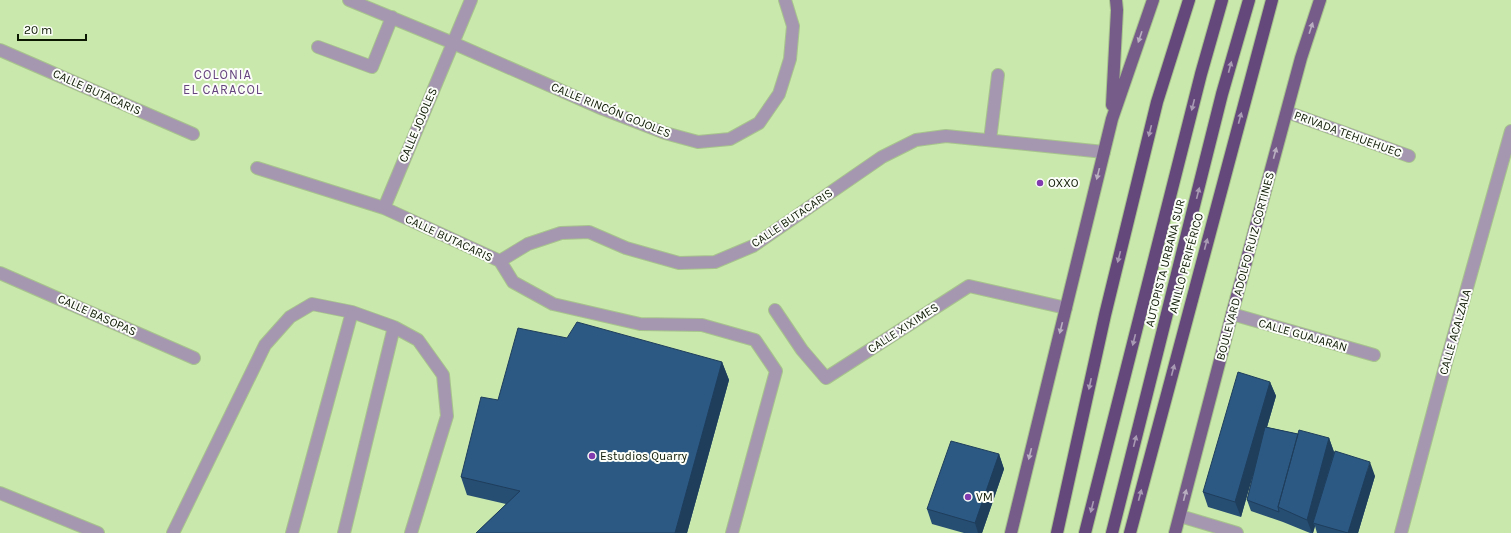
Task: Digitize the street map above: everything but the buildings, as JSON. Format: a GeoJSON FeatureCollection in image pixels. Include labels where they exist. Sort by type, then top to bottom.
{"type":"FeatureCollection","features":[{"type":"Feature","properties":{"kind":"highway"},"geometry":{"type":"LineString","coordinates":[[1058,533],[1114,277],[1157,102],[1189,0]]}},
{"type":"Feature","properties":{"kind":"highway","name":"AUTOPISTA URBANA SUR"},"geometry":{"type":"LineString","coordinates":[[1085,533],[1201,74],[1222,0]]}},
{"type":"Feature","properties":{"kind":"highway","name":"AUTOPISTA URBANA SUR"},"geometry":{"type":"LineString","coordinates":[[1112,533],[1222,94],[1249,0]]}},
{"type":"Feature","properties":{"kind":"highway","name":"ANILLO PERIFÉRICO"},"geometry":{"type":"LineString","coordinates":[[1130,533],[1272,0]]}},
{"type":"Feature","properties":{"kind":"main road"},"geometry":{"type":"LineString","coordinates":[[1112,119],[1117,10],[1116,0]]}},
{"type":"Feature","properties":{"kind":"main road"},"geometry":{"type":"LineString","coordinates":[[1011,533],[1112,119],[1153,0]]}},
{"type":"Feature","properties":{"kind":"main road","name":"BOULEVARD ADOLFO RUIZ CORTINES"},"geometry":{"type":"LineString","coordinates":[[1175,533],[1301,58],[1320,0]]}},
{"type":"Feature","properties":{"kind":"street","name":"CALLE RINCÓN GOJOLES"},"geometry":{"type":"LineString","coordinates":[[349,0],[453,43],[603,109],[665,133],[698,142],[730,139],[759,123],[780,94],[790,59],[793,26],[785,0]]}},
{"type":"Feature","properties":{"kind":"street"},"geometry":{"type":"LineString","coordinates":[[453,43],[471,0]]}},
{"type":"Feature","properties":{"kind":"street"},"geometry":{"type":"LineString","coordinates":[[318,47],[372,67],[392,18]]}},
{"type":"Feature","properties":{"kind":"street","name":"CALLE JOJOLES"},"geometry":{"type":"LineString","coordinates":[[384,208],[453,43]]}},
{"type":"Feature","properties":{"kind":"street","name":"CALLE BUTACARIS"},"geometry":{"type":"LineString","coordinates":[[0,50],[193,134]]}},
{"type":"Feature","properties":{"kind":"street"},"geometry":{"type":"LineString","coordinates":[[990,140],[998,75]]}},
{"type":"Feature","properties":{"kind":"street","name":"PRIVADA TEHUEHUEC"},"geometry":{"type":"LineString","coordinates":[[1287,112],[1409,156]]}},
{"type":"Feature","properties":{"kind":"street","name":"CALLE ACALZALA"},"geometry":{"type":"LineString","coordinates":[[1401,533],[1446,363],[1511,131]]}},
{"type":"Feature","properties":{"kind":"street","name":"CALLE BUTACARIS"},"geometry":{"type":"LineString","coordinates":[[257,168],[384,208],[500,261],[528,244],[561,233],[589,232],[626,248],[679,263],[715,262],[753,246],[882,157],[916,140],[946,136],[1104,152]]}},
{"type":"Feature","properties":{"kind":"street"},"geometry":{"type":"LineString","coordinates":[[500,261],[513,282],[553,304],[640,324],[702,325],[755,340],[776,371],[732,533]]}},
{"type":"Feature","properties":{"kind":"street","name":"CALLE BASOPAS"},"geometry":{"type":"LineString","coordinates":[[0,273],[194,358]]}},
{"type":"Feature","properties":{"kind":"street","name":"CALLE XIXIMES"},"geometry":{"type":"LineString","coordinates":[[775,310],[802,350],[826,378],[969,286],[1066,308]]}},
{"type":"Feature","properties":{"kind":"street"},"geometry":{"type":"LineString","coordinates":[[173,533],[265,345],[290,317],[312,304],[352,312],[394,327],[418,340],[443,375],[447,416],[411,533]]}},
{"type":"Feature","properties":{"kind":"street"},"geometry":{"type":"LineString","coordinates":[[292,533],[352,312]]}},
{"type":"Feature","properties":{"kind":"street","name":"CALLE GUAJARAN"},"geometry":{"type":"LineString","coordinates":[[1232,314],[1374,356]]}},
{"type":"Feature","properties":{"kind":"street"},"geometry":{"type":"LineString","coordinates":[[344,533],[394,327]]}},
{"type":"Feature","properties":{"kind":"street"},"geometry":{"type":"LineString","coordinates":[[0,493],[98,533]]}},
{"type":"Feature","properties":{"kind":"street"},"geometry":{"type":"LineString","coordinates":[[1180,516],[1238,533]]}},
{"type":"Feature","properties":{"kind":"place","name":"OXXO"},"geometry":{"type":"Point","coordinates":[1040,183]}},
{"type":"Feature","properties":{"kind":"place","name":"Estudios Quarry"},"geometry":{"type":"Point","coordinates":[592,456]}},
{"type":"Feature","properties":{"kind":"place","name":"VM"},"geometry":{"type":"Point","coordinates":[968,497]}},
{"type":"Feature","properties":{"kind":"district","name":"COLONIA EL CARACOL"},"geometry":{"type":"Point","coordinates":[223,82]}}]}
